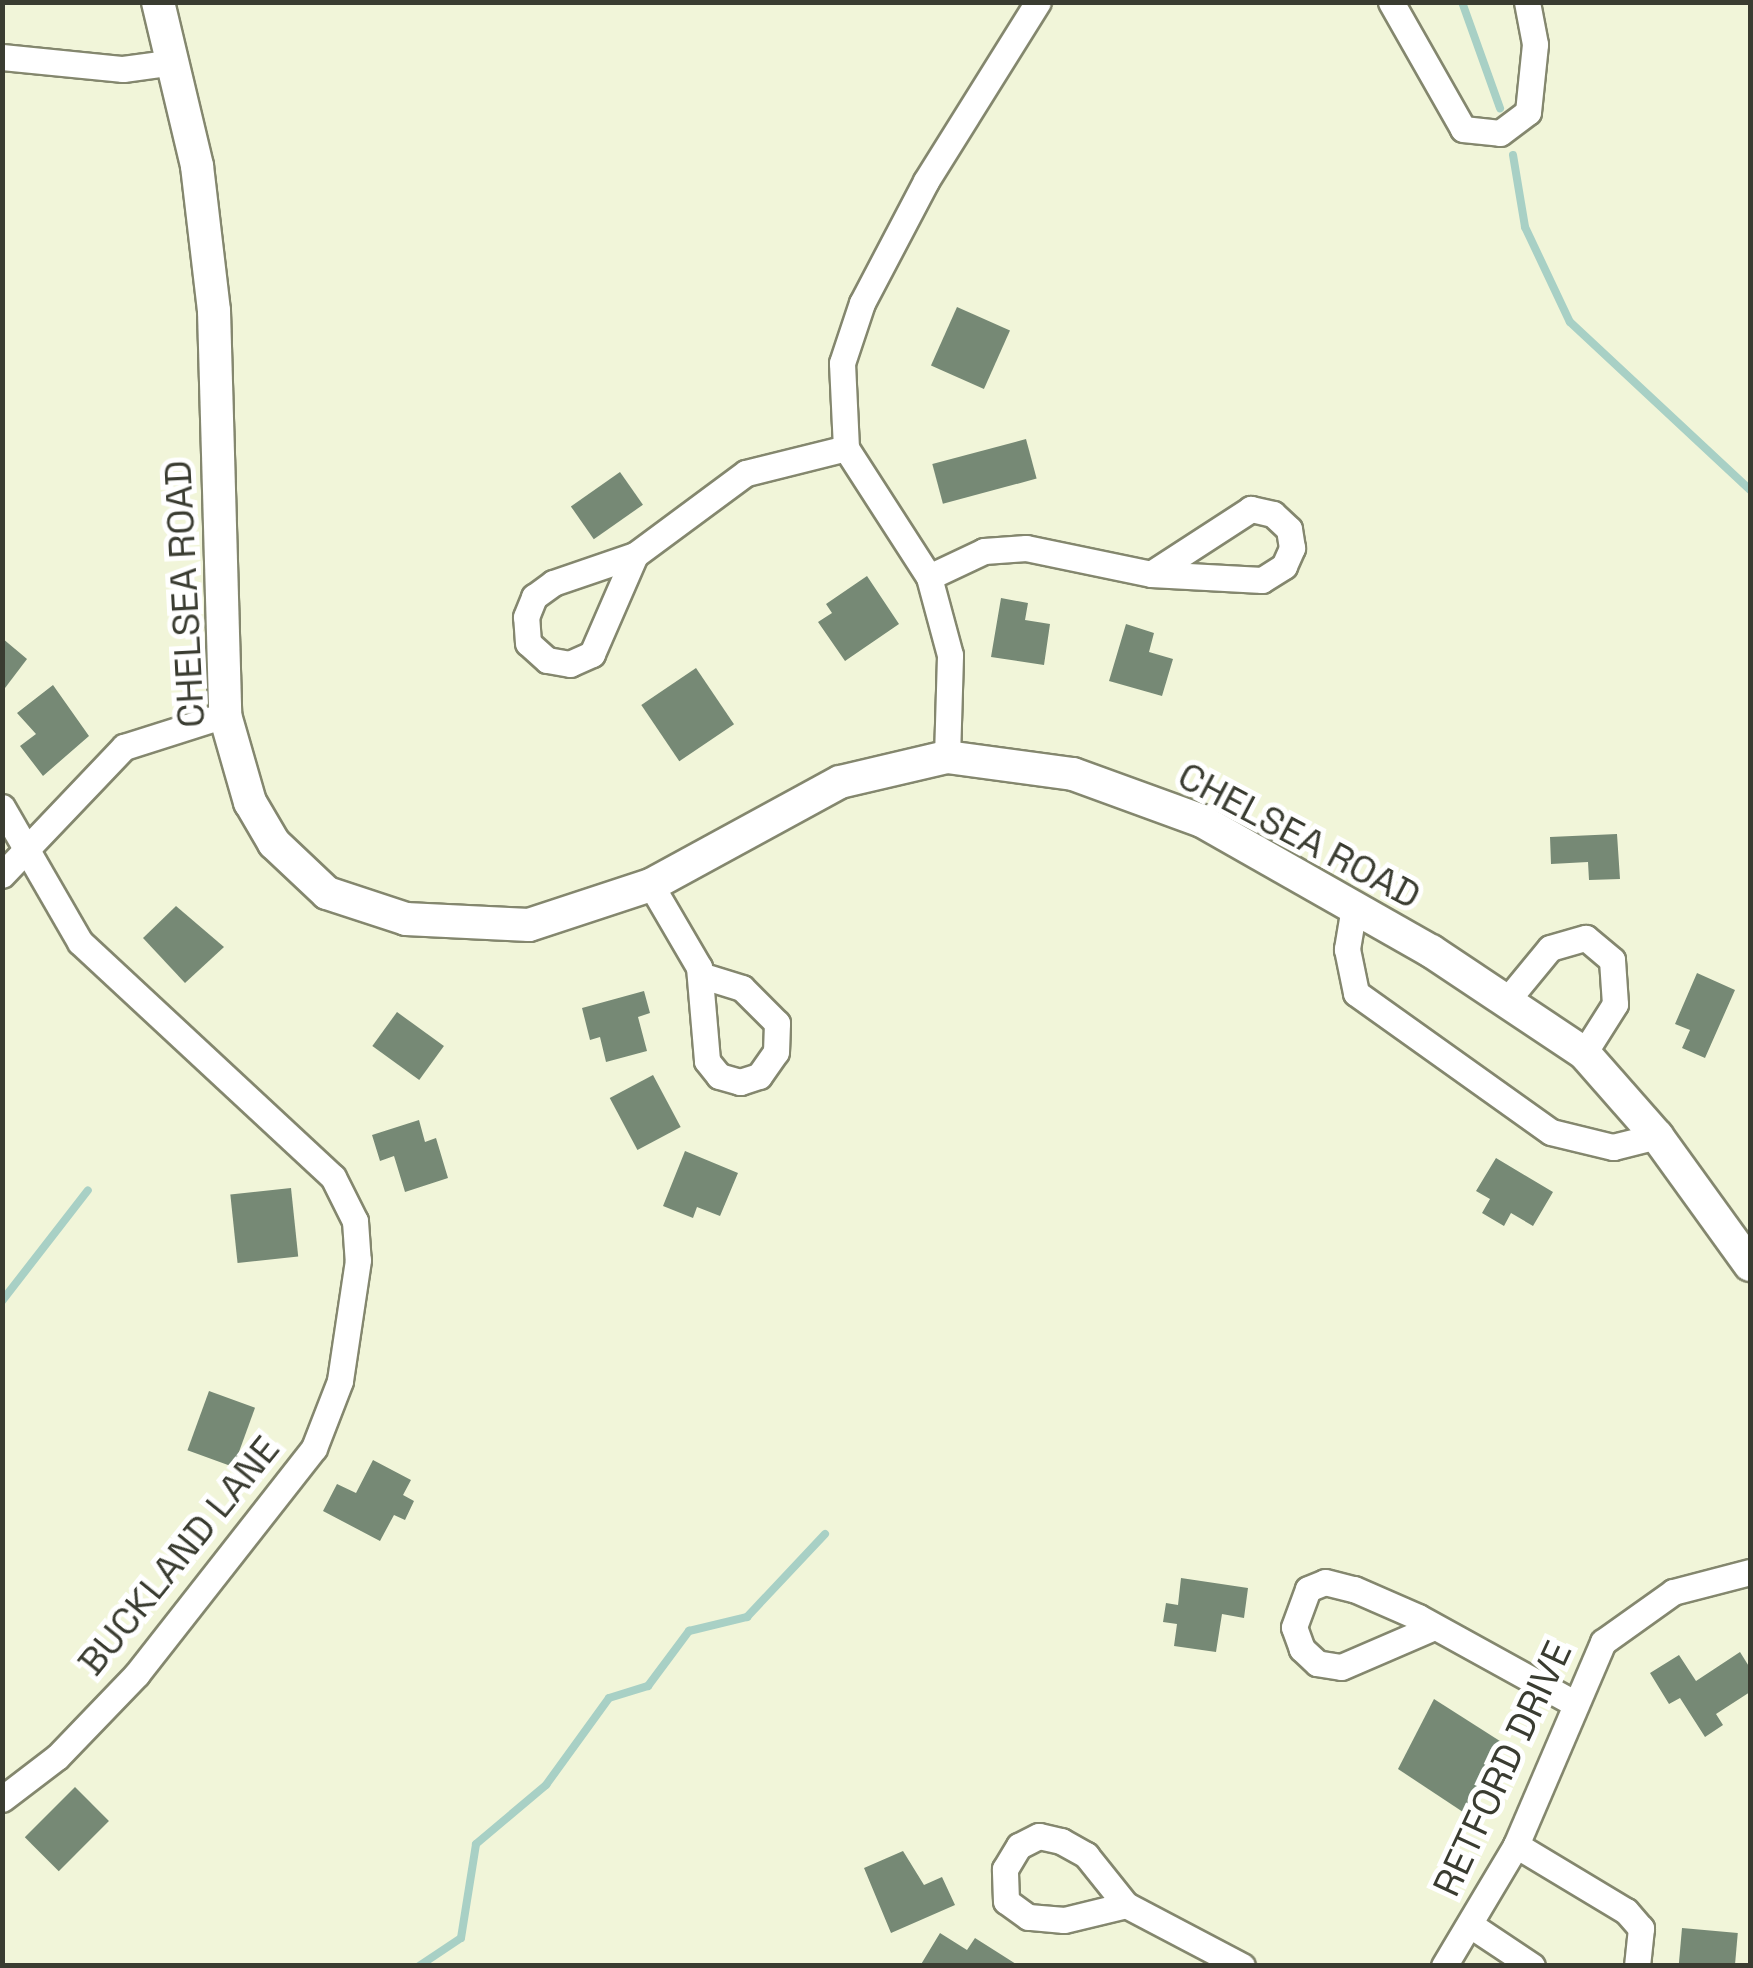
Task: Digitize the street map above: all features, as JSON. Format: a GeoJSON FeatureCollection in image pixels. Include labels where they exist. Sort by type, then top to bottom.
{"type":"FeatureCollection","features":[{"type":"Feature","properties":{"kind":"street","name":"CHELSEA ROAD"},"geometry":{"type":"LineString","coordinates":[[158,2],[197,166],[214,311],[226,715],[250,802],[274,842],[327,894],[406,918],[529,925],[650,885],[840,782],[948,757],[1073,774],[1202,821],[1508,999],[1584,1054],[1656,1136],[1750,1266]]}},
{"type":"Feature","properties":{"kind":"street"},"geometry":{"type":"LineString","coordinates":[[948,757],[950,655],[929,577],[846,448],[842,363],[862,303],[926,181],[1038,2]]}},
{"type":"Feature","properties":{"kind":"street"},"geometry":{"type":"LineString","coordinates":[[1391,2],[1463,129],[1500,133],[1528,112],[1535,44],[1527,2]]}},
{"type":"Feature","properties":{"kind":"street"},"geometry":{"type":"LineString","coordinates":[[2,56],[123,69],[174,62]]}},
{"type":"Feature","properties":{"kind":"street"},"geometry":{"type":"LineString","coordinates":[[634,555],[592,654],[570,664],[546,660],[528,643],[526,617],[534,597],[634,555],[746,473],[846,448]]}},
{"type":"Feature","properties":{"kind":"street"},"geometry":{"type":"LineString","coordinates":[[929,577],[984,552],[1026,548],[1151,574],[1262,580],[1284,566],[1292,548],[1288,529],[1274,514],[1251,509],[1151,574]]}},
{"type":"Feature","properties":{"kind":"street"},"geometry":{"type":"LineString","coordinates":[[2,875],[31,850],[124,747],[226,715]]}},
{"type":"Feature","properties":{"kind":"street","name":"BUCKLAND LANE"},"geometry":{"type":"LineString","coordinates":[[2,807],[31,850],[80,942],[333,1177],[355,1221],[358,1260],[340,1381],[314,1448],[137,1674],[57,1757],[2,1799]]}},
{"type":"Feature","properties":{"kind":"street"},"geometry":{"type":"LineString","coordinates":[[650,885],[700,975]]}},
{"type":"Feature","properties":{"kind":"street"},"geometry":{"type":"LineString","coordinates":[[1354,907],[1347,949],[1356,992],[1551,1132],[1613,1146],[1656,1136]]}},
{"type":"Feature","properties":{"kind":"street"},"geometry":{"type":"LineString","coordinates":[[1508,999],[1550,948],[1586,938],[1612,960],[1615,1004],[1584,1054]]}},
{"type":"Feature","properties":{"kind":"street","name":"RETFORD DRIVE"},"geometry":{"type":"LineString","coordinates":[[1444,1966],[1472,1926],[1516,1846],[1572,1702],[1603,1642],[1673,1592],[1750,1572]]}},
{"type":"Feature","properties":{"kind":"street"},"geometry":{"type":"LineString","coordinates":[[1434,1626],[1341,1667],[1317,1663],[1302,1648],[1294,1627],[1308,1589],[1325,1582],[1434,1626],[1572,1702]]}},
{"type":"Feature","properties":{"kind":"street"},"geometry":{"type":"LineString","coordinates":[[1126,1905],[1064,1920],[1028,1917],[1006,1901],[1005,1869],[1019,1846],[1039,1836],[1061,1841],[1086,1855],[1126,1905],[1242,1966]]}},
{"type":"Feature","properties":{"kind":"street"},"geometry":{"type":"LineString","coordinates":[[1516,1846],[1626,1911],[1641,1928],[1637,1966]]}},
{"type":"Feature","properties":{"kind":"street"},"geometry":{"type":"LineString","coordinates":[[1472,1926],[1532,1966]]}},
{"type":"Feature","properties":{"kind":"building"},"geometry":{"type":"Polygon","coordinates":[[[957,307],[1010,331],[984,389],[931,365],[957,307]]]}},
{"type":"Feature","properties":{"kind":"building"},"geometry":{"type":"Polygon","coordinates":[[[1026,439],[1037,479],[943,504],[932,464],[1026,439]]]}},
{"type":"Feature","properties":{"kind":"building"},"geometry":{"type":"Polygon","coordinates":[[[620,472],[643,505],[594,539],[571,506],[620,472]]]}},
{"type":"Feature","properties":{"kind":"building"},"geometry":{"type":"Polygon","coordinates":[[[867,576],[899,624],[845,661],[818,622],[832,613],[826,604],[867,576]]]}},
{"type":"Feature","properties":{"kind":"building"},"geometry":{"type":"Polygon","coordinates":[[[1001,598],[1028,603],[1025,620],[1050,624],[1044,665],[991,657],[1001,598]]]}},
{"type":"Feature","properties":{"kind":"building"},"geometry":{"type":"Polygon","coordinates":[[[1126,624],[1154,633],[1149,652],[1173,659],[1162,696],[1109,681],[1126,624]]]}},
{"type":"Feature","properties":{"kind":"building"},"geometry":{"type":"Polygon","coordinates":[[[2,638],[27,659],[2,692],[2,638]]]}},
{"type":"Feature","properties":{"kind":"building"},"geometry":{"type":"Polygon","coordinates":[[[696,668],[734,724],[679,761],[641,705],[696,668]]]}},
{"type":"Feature","properties":{"kind":"building"},"geometry":{"type":"Polygon","coordinates":[[[53,685],[89,736],[43,776],[20,746],[36,734],[17,713],[53,685]]]}},
{"type":"Feature","properties":{"kind":"building"},"geometry":{"type":"Polygon","coordinates":[[[1617,834],[1620,879],[1589,880],[1588,862],[1551,864],[1550,837],[1617,834]]]}},
{"type":"Feature","properties":{"kind":"building"},"geometry":{"type":"Polygon","coordinates":[[[176,906],[224,947],[185,983],[143,938],[176,906]]]}},
{"type":"Feature","properties":{"kind":"building"},"geometry":{"type":"Polygon","coordinates":[[[1697,973],[1735,990],[1705,1058],[1682,1048],[1690,1030],[1675,1024],[1697,973]]]}},
{"type":"Feature","properties":{"kind":"building"},"geometry":{"type":"Polygon","coordinates":[[[644,991],[650,1013],[638,1017],[647,1051],[606,1062],[600,1037],[590,1040],[582,1008],[644,991]]]}},
{"type":"Feature","properties":{"kind":"building"},"geometry":{"type":"Polygon","coordinates":[[[397,1012],[444,1046],[419,1080],[372,1046],[397,1012]]]}},
{"type":"Feature","properties":{"kind":"building"},"geometry":{"type":"Polygon","coordinates":[[[653,1075],[681,1127],[637,1150],[610,1098],[653,1075]]]}},
{"type":"Feature","properties":{"kind":"building"},"geometry":{"type":"Polygon","coordinates":[[[419,1120],[425,1142],[436,1138],[448,1178],[405,1192],[394,1156],[380,1161],[372,1135],[419,1120]]]}},
{"type":"Feature","properties":{"kind":"building"},"geometry":{"type":"Polygon","coordinates":[[[685,1151],[738,1173],[720,1216],[697,1207],[693,1218],[663,1206],[685,1151]]]}},
{"type":"Feature","properties":{"kind":"building"},"geometry":{"type":"Polygon","coordinates":[[[1496,1158],[1553,1192],[1533,1226],[1511,1213],[1504,1226],[1482,1213],[1490,1199],[1476,1191],[1496,1158]]]}},
{"type":"Feature","properties":{"kind":"building"},"geometry":{"type":"Polygon","coordinates":[[[291,1188],[298,1257],[238,1263],[230,1194],[291,1188]]]}},
{"type":"Feature","properties":{"kind":"building"},"geometry":{"type":"Polygon","coordinates":[[[209,1391],[255,1408],[233,1467],[187,1450],[209,1391]]]}},
{"type":"Feature","properties":{"kind":"building"},"geometry":{"type":"Polygon","coordinates":[[[373,1460],[411,1480],[403,1495],[414,1501],[405,1520],[394,1515],[380,1541],[323,1511],[337,1484],[356,1493],[373,1460]]]}},
{"type":"Feature","properties":{"kind":"building"},"geometry":{"type":"Polygon","coordinates":[[[1181,1578],[1248,1588],[1244,1618],[1222,1614],[1216,1652],[1174,1646],[1177,1624],[1163,1622],[1166,1603],[1178,1605],[1181,1578]]]}},
{"type":"Feature","properties":{"kind":"building"},"geometry":{"type":"Polygon","coordinates":[[[1740,1652],[1750,1668],[1750,1692],[1716,1714],[1723,1725],[1705,1737],[1680,1698],[1669,1704],[1650,1673],[1679,1655],[1696,1681],[1740,1652]]]}},
{"type":"Feature","properties":{"kind":"building"},"geometry":{"type":"Polygon","coordinates":[[[1434,1699],[1503,1743],[1466,1814],[1398,1769],[1434,1699]]]}},
{"type":"Feature","properties":{"kind":"building"},"geometry":{"type":"Polygon","coordinates":[[[75,1787],[109,1821],[59,1871],[25,1837],[75,1787]]]}},
{"type":"Feature","properties":{"kind":"building"},"geometry":{"type":"Polygon","coordinates":[[[903,1851],[924,1885],[942,1877],[955,1905],[891,1933],[864,1868],[903,1851]]]}},
{"type":"Feature","properties":{"kind":"building"},"geometry":{"type":"Polygon","coordinates":[[[1682,1928],[1738,1933],[1735,1966],[1679,1966],[1682,1928]]]}},
{"type":"Feature","properties":{"kind":"building"},"geometry":{"type":"Polygon","coordinates":[[[940,1933],[967,1950],[975,1938],[1019,1966],[920,1966],[940,1933]]]}},
{"type":"Feature","properties":{"kind":"waterway"},"geometry":{"type":"LineString","coordinates":[[1462,2],[1500,108]]}},
{"type":"Feature","properties":{"kind":"waterway"},"geometry":{"type":"LineString","coordinates":[[1513,155],[1525,227],[1570,322],[1750,490]]}},
{"type":"Feature","properties":{"kind":"waterway"},"geometry":{"type":"LineString","coordinates":[[2,1301],[88,1190]]}},
{"type":"Feature","properties":{"kind":"waterway"},"geometry":{"type":"LineString","coordinates":[[419,1966],[461,1938],[476,1844],[546,1785],[609,1698],[648,1686],[689,1631],[747,1617],[825,1534]]}}]}
